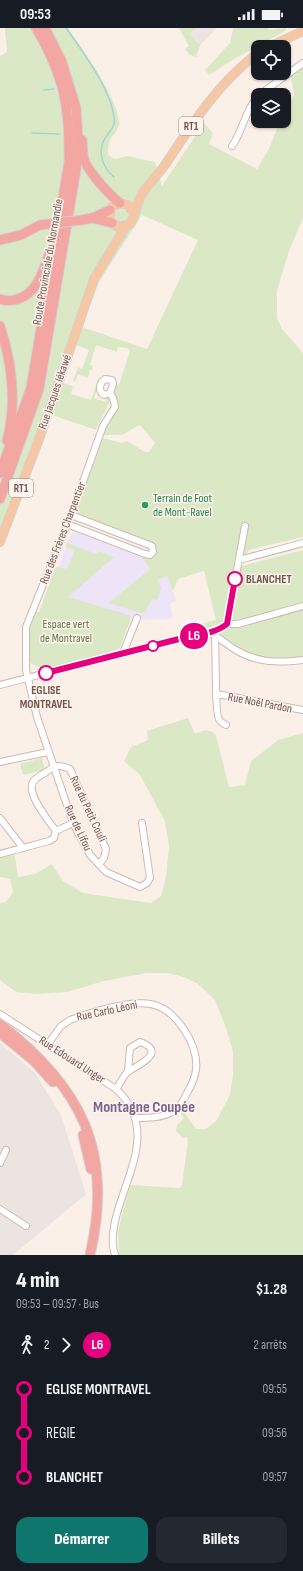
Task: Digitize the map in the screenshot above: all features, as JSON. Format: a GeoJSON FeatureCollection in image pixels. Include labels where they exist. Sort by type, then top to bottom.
{"type":"FeatureCollection","features":[{"type":"Feature","properties":{"kind":"highway","name":"Route Provinciale du Normandie"},"geometry":{"type":"LineString","coordinates":[[0,473],[31,388],[69,162],[70,125],[63,87],[57,68],[36,28]]}},
{"type":"Feature","properties":{"kind":"highway","name":"Route Provinciale du Normandie"},"geometry":{"type":"LineString","coordinates":[[0,499],[39,390],[76,170],[78,140],[76,108],[62,62],[45,28]]}},
{"type":"Feature","properties":{"kind":"highway"},"geometry":{"type":"LineString","coordinates":[[76,108],[85,162],[96,179],[112,198],[123,203]]}},
{"type":"Feature","properties":{"kind":"highway"},"geometry":{"type":"LineString","coordinates":[[0,235],[40,225],[92,218],[110,210]]}},
{"type":"Feature","properties":{"kind":"highway"},"geometry":{"type":"LineString","coordinates":[[92,218],[113,224]]}},
{"type":"Feature","properties":{"kind":"highway"},"geometry":{"type":"LineString","coordinates":[[0,240],[20,235],[40,225]]}},
{"type":"Feature","properties":{"kind":"highway"},"geometry":{"type":"LineString","coordinates":[[0,299],[13,300],[26,296],[34,290],[39,282],[57,236]]}},
{"type":"Feature","properties":{"kind":"highway"},"geometry":{"type":"LineString","coordinates":[[0,326],[11,367],[12,394],[11,423],[0,469]]}},
{"type":"Feature","properties":{"kind":"highway"},"geometry":{"type":"LineString","coordinates":[[0,1024],[32,1050],[58,1078],[80,1114],[93,1148],[98,1201],[97,1220],[90,1255]]}},
{"type":"Feature","properties":{"kind":"highway"},"geometry":{"type":"LineString","coordinates":[[0,1033],[34,1061],[48,1076],[64,1097],[83,1136],[90,1160],[93,1200],[91,1220],[84,1255]]}},
{"type":"Feature","properties":{"kind":"main road"},"geometry":{"type":"LineString","coordinates":[[284,40],[303,31]]}},
{"type":"Feature","properties":{"kind":"main road","name":"RT1"},"geometry":{"type":"LineString","coordinates":[[134,213],[136,203],[143,192],[163,167],[210,100],[223,84],[251,59]]}},
{"type":"Feature","properties":{"kind":"main road","name":"RT1"},"geometry":{"type":"LineString","coordinates":[[123,203],[143,192]]}},
{"type":"Feature","properties":{"kind":"main road"},"geometry":{"type":"LineString","coordinates":[[113,224],[126,226],[132,221],[134,213],[131,207],[123,203],[110,210],[109,217],[113,224],[115,245]]}},
{"type":"Feature","properties":{"kind":"main road","name":"Rue Jacques Iékawé"},"geometry":{"type":"LineString","coordinates":[[0,542],[42,431],[94,279],[126,226]]}},
{"type":"Feature","properties":{"kind":"street"},"geometry":{"type":"LineString","coordinates":[[270,88],[303,63]]}},
{"type":"Feature","properties":{"kind":"street"},"geometry":{"type":"LineString","coordinates":[[232,146],[251,108]]}},
{"type":"Feature","properties":{"kind":"street","name":"Rue des Frères Charpentier"},"geometry":{"type":"LineString","coordinates":[[26,678],[26,627],[71,515],[103,426],[114,407],[113,398],[110,392]]}},
{"type":"Feature","properties":{"kind":"street"},"geometry":{"type":"LineString","coordinates":[[67,524],[145,554],[150,555],[154,552],[152,546],[71,515]]}},
{"type":"Feature","properties":{"kind":"street"},"geometry":{"type":"LineString","coordinates":[[227,624],[245,526]]}},
{"type":"Feature","properties":{"kind":"street"},"geometry":{"type":"LineString","coordinates":[[239,560],[303,543]]}},
{"type":"Feature","properties":{"kind":"street"},"geometry":{"type":"LineString","coordinates":[[0,685],[186,637],[210,633],[227,624],[238,624],[303,606]]}},
{"type":"Feature","properties":{"kind":"street"},"geometry":{"type":"LineString","coordinates":[[123,653],[136,618]]}},
{"type":"Feature","properties":{"kind":"street"},"geometry":{"type":"LineString","coordinates":[[210,633],[239,652],[259,660],[270,662],[303,660]]}},
{"type":"Feature","properties":{"kind":"street"},"geometry":{"type":"LineString","coordinates":[[216,637],[216,708],[218,719],[226,725]]}},
{"type":"Feature","properties":{"kind":"street","name":"Rue de Lifou"},"geometry":{"type":"LineString","coordinates":[[26,678],[48,752],[73,823],[90,854],[106,872],[140,887],[147,883],[150,878],[142,823]]}},
{"type":"Feature","properties":{"kind":"street","name":"Rue Noël Pardon"},"geometry":{"type":"LineString","coordinates":[[217,694],[303,710]]}},
{"type":"Feature","properties":{"kind":"street"},"geometry":{"type":"LineString","coordinates":[[0,762],[48,752]]}},
{"type":"Feature","properties":{"kind":"street","name":"Rue du Petit Couli"},"geometry":{"type":"LineString","coordinates":[[54,766],[59,765],[70,769],[94,820],[106,848],[104,858],[99,864]]}},
{"type":"Feature","properties":{"kind":"street"},"geometry":{"type":"LineString","coordinates":[[54,766],[33,782],[31,793],[56,831]]}},
{"type":"Feature","properties":{"kind":"street"},"geometry":{"type":"LineString","coordinates":[[0,818],[23,848]]}},
{"type":"Feature","properties":{"kind":"street"},"geometry":{"type":"LineString","coordinates":[[0,854],[48,841],[54,838],[56,831],[73,823]]}},
{"type":"Feature","properties":{"kind":"street","name":"Rue Carlo Léoni"},"geometry":{"type":"LineString","coordinates":[[48,1044],[61,1026],[70,1020],[84,1015],[134,1003],[152,1004],[162,1008],[172,1016],[183,1029],[192,1045],[196,1059],[196,1070],[192,1083],[183,1101],[173,1111],[160,1116],[136,1118]]}},
{"type":"Feature","properties":{"kind":"street","name":"Rue Edouard Unger"},"geometry":{"type":"LineString","coordinates":[[0,1014],[116,1089],[129,1102],[136,1118],[138,1131],[137,1147],[113,1232],[115,1255]]}},
{"type":"Feature","properties":{"kind":"street"},"geometry":{"type":"LineString","coordinates":[[116,1089],[128,1071],[148,1060],[150,1050],[146,1044],[140,1042],[130,1048],[128,1071]]}},
{"type":"Feature","properties":{"kind":"street"},"geometry":{"type":"LineString","coordinates":[[0,1164],[6,1150]]}},
{"type":"Feature","properties":{"kind":"street"},"geometry":{"type":"LineString","coordinates":[[0,1209],[26,1226]]}},
{"type":"Feature","properties":{"kind":"shaded area"},"geometry":{"type":"Polygon","coordinates":[[[179,28],[217,28],[193,52],[179,28]]]}},
{"type":"Feature","properties":{"kind":"shaded area"},"geometry":{"type":"Polygon","coordinates":[[[75,532],[142,557],[158,580],[167,576],[176,600],[170,604],[173,618],[164,620],[140,619],[47,591],[55,568],[59,566],[71,534],[75,532]]]}},
{"type":"Feature","properties":{"kind":"shaded area"},"geometry":{"type":"Polygon","coordinates":[[[0,1043],[35,1073],[61,1115],[86,1194],[13,1255],[0,1255],[0,1043]]]}},
{"type":"Feature","properties":{"kind":"green space"},"geometry":{"type":"Polygon","coordinates":[[[5,28],[68,28],[106,86],[117,110],[119,124],[109,143],[108,155],[115,159],[127,156],[155,162],[162,186],[204,123],[213,133],[209,144],[257,169],[269,149],[277,128],[291,128],[291,101],[294,95],[291,71],[303,63],[303,218],[289,251],[277,291],[277,318],[282,329],[303,353],[303,537],[249,550],[238,567],[303,550],[303,660],[259,660],[213,635],[186,637],[184,629],[216,620],[204,571],[178,579],[173,591],[167,576],[158,580],[161,588],[157,600],[152,599],[144,614],[109,603],[150,569],[142,557],[149,559],[154,557],[156,547],[153,543],[72,511],[99,437],[122,443],[127,441],[145,452],[149,452],[155,443],[140,425],[122,435],[100,435],[114,407],[111,395],[116,384],[119,385],[130,351],[127,348],[118,347],[117,352],[96,345],[90,365],[93,366],[92,370],[90,369],[88,378],[78,374],[75,382],[73,381],[78,367],[82,369],[89,350],[76,345],[63,383],[73,386],[71,394],[91,400],[98,379],[101,378],[94,398],[105,402],[107,397],[110,397],[110,401],[96,430],[52,415],[0,546],[0,56],[7,52],[5,28]],[[142,215],[99,282],[82,327],[147,349],[198,240],[142,215]]]}},
{"type":"Feature","properties":{"kind":"green space"},"geometry":{"type":"Polygon","coordinates":[[[179,28],[196,28],[189,34],[200,45],[196,57],[190,55],[185,49],[189,46],[179,28]]]}},
{"type":"Feature","properties":{"kind":"green space"},"geometry":{"type":"Polygon","coordinates":[[[233,28],[268,28],[269,30],[286,28],[285,31],[269,40],[251,40],[251,50],[209,75],[205,70],[230,43],[233,28]]]}},
{"type":"Feature","properties":{"kind":"green space","name":"Espace vert de Montravel"},"geometry":{"type":"Polygon","coordinates":[[[67,543],[96,554],[98,551],[114,557],[68,597],[132,616],[120,647],[117,650],[44,670],[28,662],[29,631],[36,612],[39,612],[55,568],[59,567],[67,569],[75,550],[66,547],[67,543]]]}},
{"type":"Feature","properties":{"kind":"green space"},"geometry":{"type":"Polygon","coordinates":[[[188,718],[195,734],[206,730],[211,731],[216,735],[229,787],[245,785],[251,761],[278,740],[303,733],[303,1255],[119,1255],[118,1231],[130,1185],[180,1188],[182,1185],[188,1140],[187,1137],[183,1138],[176,1131],[177,1125],[184,1118],[178,1108],[181,1108],[196,1129],[206,1129],[216,1121],[230,1095],[233,1075],[233,1051],[215,1000],[198,984],[184,977],[167,973],[147,973],[104,981],[67,992],[34,994],[16,992],[0,980],[0,903],[6,902],[13,892],[10,879],[0,877],[0,854],[14,850],[18,877],[35,874],[52,864],[63,881],[83,893],[151,903],[161,896],[166,877],[169,846],[165,821],[140,775],[124,761],[131,747],[148,740],[147,731],[188,718]]]}},
{"type":"Feature","properties":{"kind":"green space"},"geometry":{"type":"Polygon","coordinates":[[[42,758],[45,770],[23,775],[20,764],[42,758]]]}},
{"type":"Feature","properties":{"kind":"waterway"},"geometry":{"type":"LineString","coordinates":[[66,28],[102,82],[111,106],[114,117],[114,125],[103,142],[101,152],[107,170],[114,177]]}},
{"type":"Feature","properties":{"kind":"waterway"},"geometry":{"type":"LineString","coordinates":[[44,90],[54,89]]}},
{"type":"Feature","properties":{"kind":"waterway"},"geometry":{"type":"LineString","coordinates":[[32,133],[59,134]]}},
{"type":"Feature","properties":{"kind":"bus line","name":"L6"},"geometry":{"type":"LineString","coordinates":[[46,673],[186,637],[210,633],[223,627],[227,624],[235,579]]}},
{"type":"Feature","properties":{"kind":"place","name":"Terrain de Foot de Mont-Ravel"},"geometry":{"type":"Point","coordinates":[145,505]}},
{"type":"Feature","properties":{"kind":"place","name":"BLANCHET"},"geometry":{"type":"Point","coordinates":[235,579]}},
{"type":"Feature","properties":{"kind":"place","name":"EGLISE MONTRAVEL"},"geometry":{"type":"Point","coordinates":[46,673]}},
{"type":"Feature","properties":{"kind":"district","name":"Montagne Coupée"},"geometry":{"type":"Point","coordinates":[144,1107]}}]}
